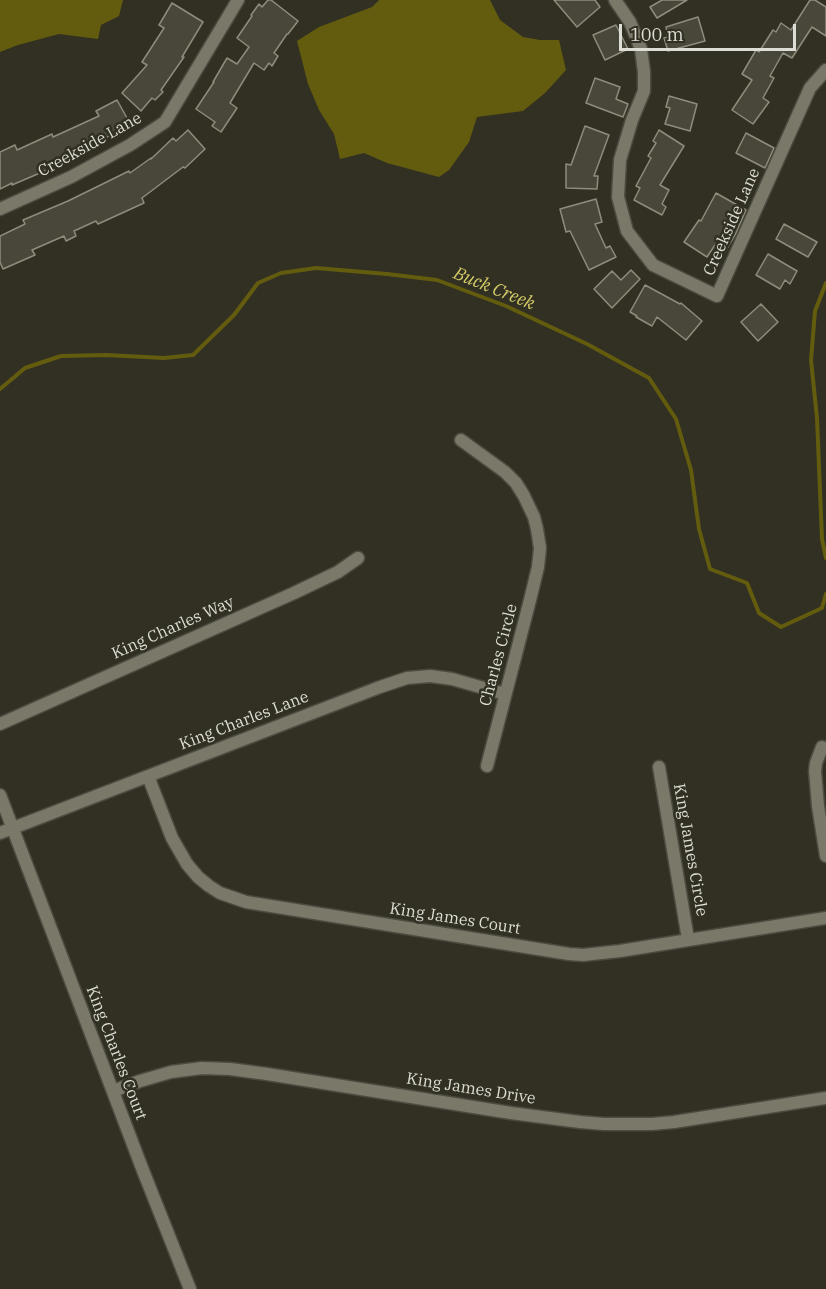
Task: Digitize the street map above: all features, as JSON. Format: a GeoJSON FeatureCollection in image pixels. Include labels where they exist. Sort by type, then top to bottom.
{"type":"FeatureCollection","features":[{"type":"Feature","properties":{"kind":"street","name":"Creekside Lane"},"geometry":{"type":"LineString","coordinates":[[0,209],[71,177],[130,145],[165,122],[238,0]]}},
{"type":"Feature","properties":{"kind":"street","name":"Creekside Lane"},"geometry":{"type":"LineString","coordinates":[[615,0],[630,22],[641,49],[644,72],[644,91],[632,120],[620,160],[618,197],[627,231],[653,265],[717,296],[810,88],[826,70]]}},
{"type":"Feature","properties":{"kind":"street","name":"Charles Circle"},"geometry":{"type":"LineString","coordinates":[[461,440],[516,483],[534,517],[540,551],[530,600],[487,766]]}},
{"type":"Feature","properties":{"kind":"street","name":"King Charles Way"},"geometry":{"type":"LineString","coordinates":[[0,724],[294,593],[338,572],[358,558]]}},
{"type":"Feature","properties":{"kind":"street","name":"King Charles Lane"},"geometry":{"type":"LineString","coordinates":[[0,833],[407,678],[430,676],[452,679],[505,694]]}},
{"type":"Feature","properties":{"kind":"street"},"geometry":{"type":"LineString","coordinates":[[822,747],[815,771],[826,856]]}},
{"type":"Feature","properties":{"kind":"street","name":"King James Circle"},"geometry":{"type":"LineString","coordinates":[[660,767],[688,939]]}},
{"type":"Feature","properties":{"kind":"street","name":"King James Court"},"geometry":{"type":"LineString","coordinates":[[148,776],[172,838],[187,864],[209,886],[220,893],[246,902],[569,954],[597,954],[826,918]]}},
{"type":"Feature","properties":{"kind":"street","name":"King Charles Court"},"geometry":{"type":"LineString","coordinates":[[0,795],[190,1289]]}},
{"type":"Feature","properties":{"kind":"street","name":"King James Drive"},"geometry":{"type":"LineString","coordinates":[[113,1091],[171,1072],[202,1068],[230,1069],[511,1113],[580,1122],[643,1124],[682,1121],[826,1098]]}},
{"type":"Feature","properties":{"kind":"shaded area"},"geometry":{"type":"Polygon","coordinates":[[[0,0],[123,0],[119,16],[101,25],[98,39],[59,34],[0,52],[0,0]]]}},
{"type":"Feature","properties":{"kind":"shaded area"},"geometry":{"type":"Polygon","coordinates":[[[379,0],[490,0],[500,20],[523,37],[559,40],[566,70],[545,93],[523,111],[477,117],[469,142],[449,170],[439,177],[387,163],[364,153],[340,159],[334,134],[319,110],[308,84],[297,41],[319,27],[372,7],[379,0]]]}},
{"type":"Feature","properties":{"kind":"building"},"geometry":{"type":"Polygon","coordinates":[[[268,0],[298,21],[274,53],[278,56],[272,66],[269,63],[264,70],[254,63],[230,103],[237,108],[221,132],[212,126],[215,122],[196,109],[227,58],[237,64],[249,47],[237,38],[259,4],[262,7],[268,0]]]}},
{"type":"Feature","properties":{"kind":"building"},"geometry":{"type":"Polygon","coordinates":[[[554,0],[595,0],[600,7],[577,27],[554,0]]]}},
{"type":"Feature","properties":{"kind":"building"},"geometry":{"type":"Polygon","coordinates":[[[662,0],[687,0],[657,18],[650,7],[662,0]]]}},
{"type":"Feature","properties":{"kind":"building"},"geometry":{"type":"Polygon","coordinates":[[[810,0],[815,0],[826,7],[826,36],[812,27],[792,58],[783,53],[770,76],[774,78],[763,98],[769,102],[753,124],[732,110],[752,80],[742,74],[756,50],[759,52],[773,30],[776,32],[781,23],[791,30],[810,0]]]}},
{"type":"Feature","properties":{"kind":"building"},"geometry":{"type":"Polygon","coordinates":[[[172,3],[203,22],[182,57],[184,57],[161,90],[163,92],[155,100],[152,98],[141,111],[122,93],[147,65],[142,62],[164,28],[159,25],[172,3]]]}},
{"type":"Feature","properties":{"kind":"building"},"geometry":{"type":"Polygon","coordinates":[[[698,17],[705,41],[668,51],[664,38],[668,37],[666,27],[698,17]]]}},
{"type":"Feature","properties":{"kind":"building"},"geometry":{"type":"Polygon","coordinates":[[[616,25],[628,49],[605,60],[593,35],[616,25]]]}},
{"type":"Feature","properties":{"kind":"building"},"geometry":{"type":"Polygon","coordinates":[[[595,78],[620,87],[616,99],[628,104],[623,117],[586,103],[595,78]]]}},
{"type":"Feature","properties":{"kind":"building"},"geometry":{"type":"Polygon","coordinates":[[[669,96],[697,104],[690,131],[665,124],[670,108],[666,107],[669,96]]]}},
{"type":"Feature","properties":{"kind":"building"},"geometry":{"type":"Polygon","coordinates":[[[117,100],[132,127],[120,134],[118,131],[100,141],[101,143],[69,158],[70,160],[0,189],[0,152],[15,145],[17,150],[52,134],[53,137],[99,116],[96,111],[117,100]]]}},
{"type":"Feature","properties":{"kind":"building"},"geometry":{"type":"Polygon","coordinates":[[[585,126],[609,135],[594,176],[598,176],[597,189],[566,188],[566,164],[571,165],[585,126]]]}},
{"type":"Feature","properties":{"kind":"building"},"geometry":{"type":"Polygon","coordinates":[[[188,130],[205,149],[185,168],[183,167],[142,198],[144,203],[98,224],[96,221],[74,231],[76,236],[66,241],[64,236],[32,250],[35,255],[3,269],[0,262],[0,236],[25,224],[23,220],[129,171],[130,173],[151,159],[173,138],[176,141],[188,130]]]}},
{"type":"Feature","properties":{"kind":"building"},"geometry":{"type":"Polygon","coordinates":[[[659,130],[684,146],[660,185],[669,190],[662,204],[666,207],[662,215],[634,200],[640,188],[636,186],[651,158],[648,156],[656,143],[653,141],[659,130]]]}},
{"type":"Feature","properties":{"kind":"building"},"geometry":{"type":"Polygon","coordinates":[[[746,133],[774,148],[765,168],[736,153],[746,133]]]}},
{"type":"Feature","properties":{"kind":"building"},"geometry":{"type":"Polygon","coordinates":[[[716,193],[746,210],[725,252],[715,245],[707,257],[684,242],[699,220],[701,221],[716,193]]]}},
{"type":"Feature","properties":{"kind":"building"},"geometry":{"type":"Polygon","coordinates":[[[596,199],[602,222],[595,224],[606,248],[610,246],[616,257],[589,270],[570,231],[566,232],[560,209],[596,199]]]}},
{"type":"Feature","properties":{"kind":"building"},"geometry":{"type":"Polygon","coordinates":[[[784,224],[817,242],[808,257],[776,239],[784,224]]]}},
{"type":"Feature","properties":{"kind":"building"},"geometry":{"type":"Polygon","coordinates":[[[768,254],[797,271],[790,284],[785,280],[780,289],[756,275],[768,254]]]}},
{"type":"Feature","properties":{"kind":"building"},"geometry":{"type":"Polygon","coordinates":[[[631,270],[640,279],[612,308],[594,289],[612,271],[621,280],[631,270]]]}},
{"type":"Feature","properties":{"kind":"building"},"geometry":{"type":"Polygon","coordinates":[[[645,285],[681,303],[702,321],[686,340],[657,317],[652,326],[630,312],[645,285]]]}},
{"type":"Feature","properties":{"kind":"building"},"geometry":{"type":"Polygon","coordinates":[[[761,304],[778,322],[758,341],[741,322],[761,304]]]}},
{"type":"Feature","properties":{"kind":"waterway","name":"Buck Creek"},"geometry":{"type":"LineString","coordinates":[[0,389],[25,368],[61,356],[106,355],[164,358],[193,355],[234,315],[258,283],[281,273],[316,268],[437,280],[506,306],[587,344],[649,378],[676,419],[691,470],[699,529],[710,569],[747,583],[759,613],[781,627],[822,608],[826,594]]}},
{"type":"Feature","properties":{"kind":"waterway","name":"Buck Creek"},"geometry":{"type":"LineString","coordinates":[[826,283],[815,311],[811,360],[817,418],[822,539],[826,558]]}}]}
